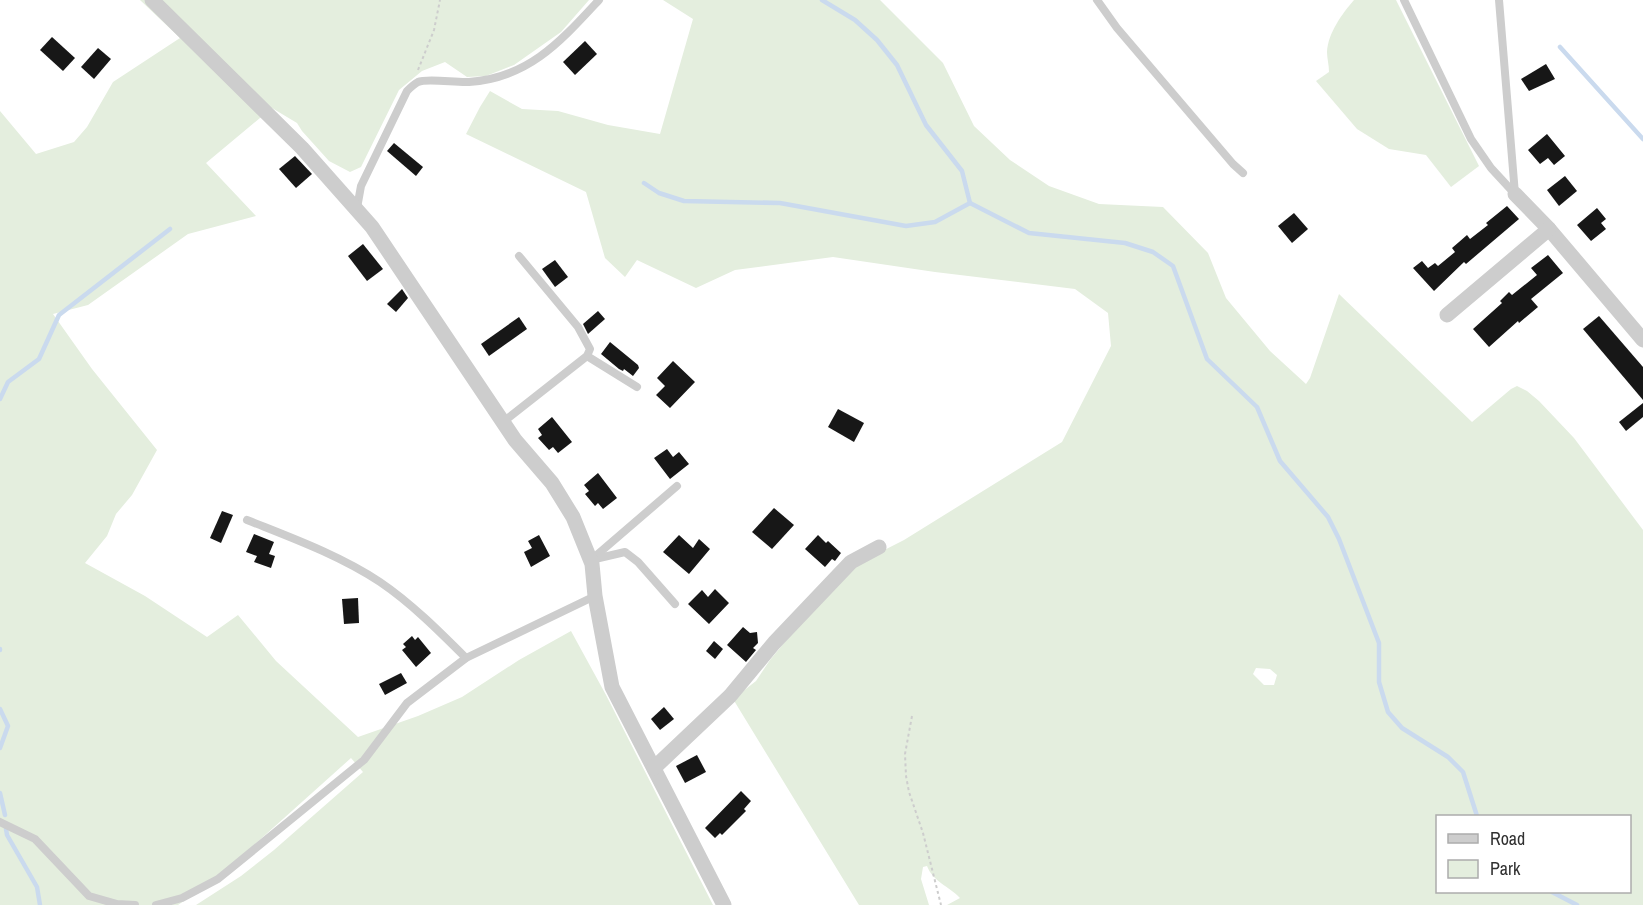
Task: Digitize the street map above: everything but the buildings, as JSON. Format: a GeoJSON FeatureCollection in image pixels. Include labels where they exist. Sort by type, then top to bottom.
{"type":"FeatureCollection","features":[{"type":"Feature","properties":{"kind":"street"},"geometry":{"type":"LineString","coordinates":[[152,0],[302,148],[372,227],[515,440],[552,483],[573,517],[591,560],[595,596],[612,687],[724,905]]}},
{"type":"Feature","properties":{"kind":"street"},"geometry":{"type":"LineString","coordinates":[[1515,194],[1549,229],[1643,340]]}},
{"type":"Feature","properties":{"kind":"street"},"geometry":{"type":"LineString","coordinates":[[1447,315],[1549,229]]}},
{"type":"Feature","properties":{"kind":"street"},"geometry":{"type":"LineString","coordinates":[[654,768],[730,696],[774,643],[851,562],[879,547]]}},
{"type":"Feature","properties":{"kind":"lane"},"geometry":{"type":"LineString","coordinates":[[357,210],[361,186],[407,91],[419,82],[470,82],[501,76],[540,58],[569,34],[599,0]]}},
{"type":"Feature","properties":{"kind":"lane"},"geometry":{"type":"LineString","coordinates":[[1097,0],[1117,28],[1243,173]]}},
{"type":"Feature","properties":{"kind":"lane"},"geometry":{"type":"LineString","coordinates":[[1404,0],[1471,139],[1491,168],[1515,194]]}},
{"type":"Feature","properties":{"kind":"lane"},"geometry":{"type":"LineString","coordinates":[[1499,0],[1515,194]]}},
{"type":"Feature","properties":{"kind":"lane"},"geometry":{"type":"LineString","coordinates":[[503,422],[587,356],[590,349],[578,327],[519,256]]}},
{"type":"Feature","properties":{"kind":"lane"},"geometry":{"type":"LineString","coordinates":[[587,356],[637,387]]}},
{"type":"Feature","properties":{"kind":"lane"},"geometry":{"type":"LineString","coordinates":[[591,560],[677,486]]}},
{"type":"Feature","properties":{"kind":"lane"},"geometry":{"type":"LineString","coordinates":[[247,520],[318,549],[379,581],[397,594],[466,658]]}},
{"type":"Feature","properties":{"kind":"lane"},"geometry":{"type":"LineString","coordinates":[[591,560],[625,552],[638,562],[675,604]]}},
{"type":"Feature","properties":{"kind":"lane"},"geometry":{"type":"LineString","coordinates":[[156,905],[182,898],[218,879],[364,760],[407,703],[466,658],[595,596]]}},
{"type":"Feature","properties":{"kind":"lane"},"geometry":{"type":"LineString","coordinates":[[0,822],[35,839],[88,896],[117,904],[135,905]]}},
{"type":"Feature","properties":{"kind":"path"},"geometry":{"type":"LineString","coordinates":[[407,91],[423,61],[434,30],[440,0]]}},
{"type":"Feature","properties":{"kind":"path"},"geometry":{"type":"LineString","coordinates":[[912,716],[906,754],[909,792],[923,834],[941,905]]}},
{"type":"Feature","properties":{"kind":"green space"},"geometry":{"type":"Polygon","coordinates":[[[140,0],[589,0],[561,32],[514,65],[486,76],[467,77],[445,62],[422,71],[399,90],[361,167],[350,172],[329,161],[297,123],[272,108],[206,163],[256,216],[188,234],[88,305],[53,314],[92,369],[157,450],[132,495],[116,514],[107,536],[85,563],[145,596],[207,637],[238,615],[276,661],[358,737],[418,716],[462,697],[519,660],[571,631],[713,905],[196,905],[241,876],[274,850],[363,772],[351,758],[215,880],[178,905],[0,905],[0,111],[36,154],[74,142],[87,127],[113,82],[180,38],[140,0]]]}},
{"type":"Feature","properties":{"kind":"green space"},"geometry":{"type":"Polygon","coordinates":[[[663,0],[880,0],[943,63],[974,126],[1010,160],[1049,186],[1099,204],[1163,207],[1208,253],[1226,298],[1270,351],[1306,384],[1339,294],[1472,422],[1511,389],[1517,386],[1527,391],[1574,438],[1643,530],[1643,905],[947,905],[960,898],[937,880],[927,866],[923,867],[921,879],[929,905],[859,905],[733,699],[756,681],[770,660],[813,608],[853,566],[904,540],[1062,442],[1111,346],[1108,313],[1075,289],[833,257],[735,270],[696,288],[637,260],[625,277],[605,258],[586,192],[466,134],[490,91],[522,109],[558,111],[608,125],[660,134],[693,19],[663,0]],[[1256,668],[1253,674],[1264,685],[1274,685],[1277,675],[1270,669],[1256,668]]]}},
{"type":"Feature","properties":{"kind":"green space"},"geometry":{"type":"Polygon","coordinates":[[[1354,0],[1396,0],[1479,166],[1451,187],[1426,155],[1389,149],[1357,129],[1316,81],[1329,72],[1327,52],[1330,38],[1340,18],[1354,0]]]}},
{"type":"Feature","properties":{"kind":"waterway"},"geometry":{"type":"LineString","coordinates":[[822,0],[855,20],[877,40],[897,65],[926,125],[962,171],[970,203]]}},
{"type":"Feature","properties":{"kind":"waterway"},"geometry":{"type":"LineString","coordinates":[[1560,47],[1643,139]]}},
{"type":"Feature","properties":{"kind":"waterway"},"geometry":{"type":"LineString","coordinates":[[644,183],[659,193],[684,201],[780,203],[906,226],[935,222],[970,203],[1029,233],[1125,243],[1153,252],[1173,266],[1207,359],[1257,407],[1280,461],[1328,517],[1339,539],[1379,643],[1379,682],[1388,712],[1402,728],[1448,757],[1463,772],[1477,815]]}},
{"type":"Feature","properties":{"kind":"waterway"},"geometry":{"type":"LineString","coordinates":[[0,399],[8,382],[39,359],[59,315],[170,229]]}},
{"type":"Feature","properties":{"kind":"waterway"},"geometry":{"type":"LineString","coordinates":[[0,709],[8,726],[0,748]]}},
{"type":"Feature","properties":{"kind":"waterway"},"geometry":{"type":"LineString","coordinates":[[0,793],[5,815]]}},
{"type":"Feature","properties":{"kind":"waterway"},"geometry":{"type":"LineString","coordinates":[[6,829],[7,835],[37,887],[40,905]]}},
{"type":"Feature","properties":{"kind":"waterway"},"geometry":{"type":"LineString","coordinates":[[1554,893],[1577,905]]}}]}
